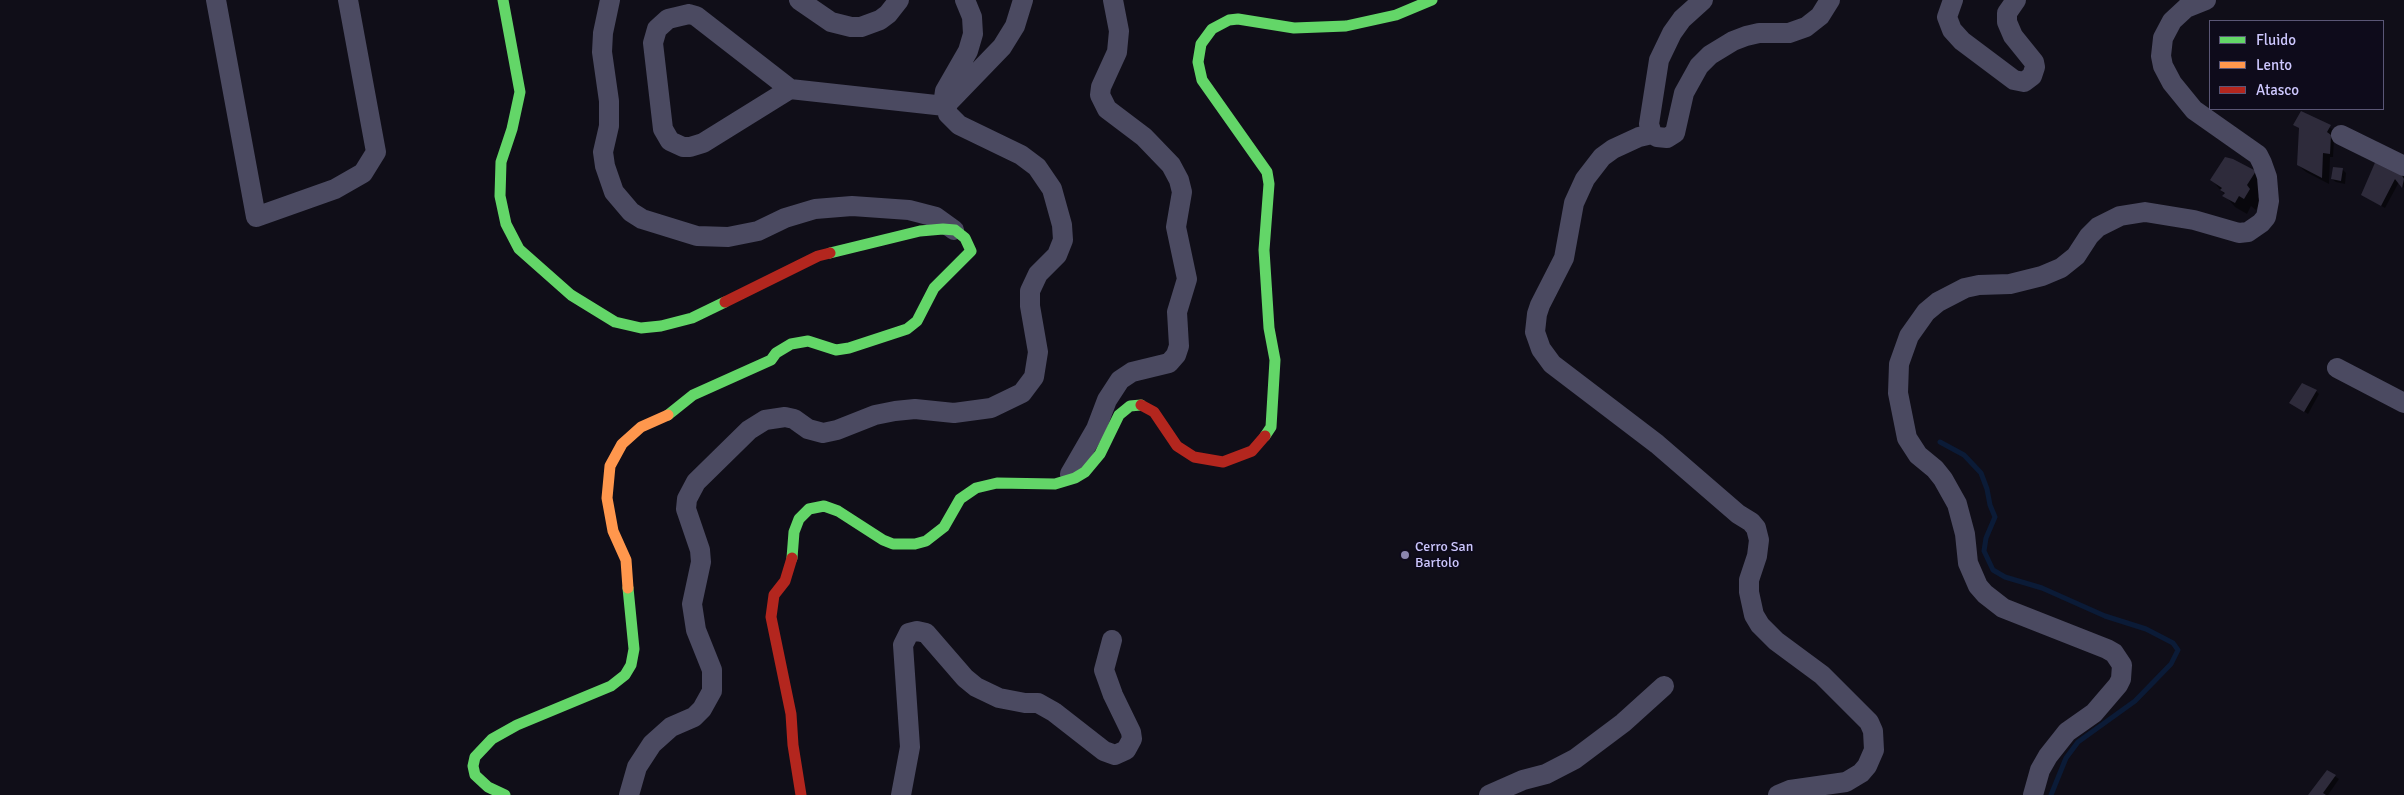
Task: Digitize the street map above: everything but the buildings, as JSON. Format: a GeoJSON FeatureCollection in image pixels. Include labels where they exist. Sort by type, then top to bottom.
{"type":"FeatureCollection","features":[{"type":"Feature","properties":{"kind":"street"},"geometry":{"type":"LineString","coordinates":[[216,0],[256,218],[335,189],[363,173],[376,152],[348,0]]}},
{"type":"Feature","properties":{"kind":"street"},"geometry":{"type":"LineString","coordinates":[[503,0],[518,72],[520,92],[512,129],[501,162],[499,179],[500,196],[506,224],[519,249],[571,295],[615,322],[641,328],[661,326],[692,318],[818,256],[920,231],[943,228],[955,230]]}},
{"type":"Feature","properties":{"kind":"street"},"geometry":{"type":"LineString","coordinates":[[505,795],[488,787],[475,774],[473,766],[475,757],[480,750],[492,739],[517,725],[610,686],[625,675],[631,665],[634,649],[626,560],[612,531],[607,498],[610,466],[622,444],[641,427],[664,418],[693,395],[771,360],[776,353],[791,344],[808,341],[836,350],[849,348],[907,329],[917,321],[934,288],[971,251],[969,243],[955,230],[936,217],[909,210],[874,207],[815,209],[785,218],[758,231],[728,237],[697,236],[642,219],[631,212],[618,197],[608,179],[605,166],[604,152],[609,126],[609,101],[602,52],[603,33],[610,0]]}},
{"type":"Feature","properties":{"kind":"street"},"geometry":{"type":"LineString","coordinates":[[799,0],[832,22],[851,27],[861,27],[880,20],[888,14],[899,0]]}},
{"type":"Feature","properties":{"kind":"street"},"geometry":{"type":"LineString","coordinates":[[629,795],[637,767],[652,744],[671,727],[694,717],[702,710],[712,691],[712,670],[696,630],[692,604],[701,562],[700,550],[686,509],[687,498],[696,482],[749,430],[775,417],[794,419],[808,429],[822,432],[837,430],[875,415],[895,411],[915,409],[954,413],[991,408],[1022,393],[1034,377],[1038,352],[1030,306],[1030,291],[1038,274],[1057,255],[1063,240],[1062,225],[1052,189],[1044,174],[1029,160],[959,125],[952,120],[945,106],[945,91],[968,50],[973,34],[972,17],[965,0]]}},
{"type":"Feature","properties":{"kind":"street"},"geometry":{"type":"LineString","coordinates":[[945,106],[1002,47],[1015,26],[1023,0]]}},
{"type":"Feature","properties":{"kind":"street"},"geometry":{"type":"LineString","coordinates":[[1065,482],[1096,430],[1110,395],[1120,380],[1132,372],[1169,363],[1176,355],[1179,346],[1177,312],[1187,279],[1176,227],[1182,192],[1179,180],[1171,165],[1144,137],[1107,109],[1100,95],[1101,87],[1117,52],[1119,31],[1113,0]]}},
{"type":"Feature","properties":{"kind":"street"},"geometry":{"type":"LineString","coordinates":[[801,795],[793,745],[791,714],[771,617],[774,596],[785,581],[791,566],[794,532],[799,519],[809,509],[824,506],[831,508],[883,540],[899,544],[916,544],[936,535],[944,527],[960,499],[976,488],[997,483],[1044,484],[1065,482],[1075,478],[1094,464],[1119,415],[1130,406],[1149,408],[1177,446],[1194,457],[1213,462],[1234,460],[1252,451],[1260,444],[1271,427],[1275,360],[1269,328],[1264,250],[1268,178],[1267,172],[1260,161],[1202,80],[1198,53],[1206,36],[1220,24],[1238,19],[1294,28],[1346,26],[1396,15],[1432,0]]}},
{"type":"Feature","properties":{"kind":"street"},"geometry":{"type":"LineString","coordinates":[[1652,134],[1649,124],[1656,73],[1662,54],[1672,32],[1682,19],[1703,0]]}},
{"type":"Feature","properties":{"kind":"street"},"geometry":{"type":"LineString","coordinates":[[1778,795],[1790,790],[1846,782],[1861,773],[1867,766],[1874,750],[1873,731],[1869,722],[1822,675],[1776,641],[1760,625],[1754,615],[1748,592],[1749,580],[1757,556],[1759,540],[1756,528],[1751,522],[1738,514],[1657,444],[1552,364],[1541,349],[1535,332],[1540,305],[1564,258],[1574,203],[1585,178],[1602,158],[1613,149],[1638,137],[1652,134],[1657,137],[1667,138],[1675,133],[1684,93],[1699,66],[1733,40],[1759,33],[1790,33],[1806,27],[1820,16],[1830,0]]}},
{"type":"Feature","properties":{"kind":"street"},"geometry":{"type":"LineString","coordinates":[[1953,0],[1947,17],[1952,30],[1962,42],[2014,80],[2024,82],[2032,76],[2035,67],[2034,62],[2013,36],[2007,22],[2007,13],[2016,0]]}},
{"type":"Feature","properties":{"kind":"street"},"geometry":{"type":"LineString","coordinates":[[2033,795],[2040,770],[2048,756],[2067,732],[2094,713],[2118,685],[2122,665],[2114,652],[2003,608],[1978,586],[1968,563],[1965,534],[1957,504],[1943,479],[1935,469],[1918,455],[1907,438],[1898,393],[1899,364],[1909,336],[1926,312],[1938,302],[1965,288],[1980,285],[2010,284],[2042,276],[2061,268],[2076,256],[2089,236],[2098,227],[2120,216],[2133,213],[2152,213],[2194,220],[2239,233],[2248,232],[2261,223],[2266,217],[2269,201],[2267,178],[2258,155],[2194,110],[2172,82],[2163,66],[2161,56],[2163,38],[2172,21],[2186,8],[2206,0]]}},
{"type":"Feature","properties":{"kind":"street"},"geometry":{"type":"LineString","coordinates":[[790,89],[696,146],[683,147],[670,141],[663,129],[653,43],[654,36],[657,29],[668,19],[682,14],[696,16],[790,89],[945,106]]}},
{"type":"Feature","properties":{"kind":"street"},"geometry":{"type":"LineString","coordinates":[[2341,135],[2404,166]]}},
{"type":"Feature","properties":{"kind":"street"},"geometry":{"type":"LineString","coordinates":[[2337,368],[2404,403]]}},
{"type":"Feature","properties":{"kind":"street"},"geometry":{"type":"LineString","coordinates":[[901,795],[910,747],[903,645],[909,633],[918,630],[926,633],[965,678],[982,690],[1012,702],[1038,702],[1054,712],[1104,752],[1115,755],[1126,750],[1132,739],[1131,732],[1113,695],[1104,670],[1112,640]]}},
{"type":"Feature","properties":{"kind":"street"},"geometry":{"type":"LineString","coordinates":[[1489,795],[1523,780],[1546,774],[1575,759],[1623,724],[1664,686]]}},
{"type":"Feature","properties":{"kind":"waterway"},"geometry":{"type":"LineString","coordinates":[[1940,442],[1964,455],[1981,473],[1995,517],[1986,538],[1984,551],[1993,570],[2005,577],[2042,588],[2105,616],[2146,629],[2173,643],[2178,650],[2171,664],[2135,701],[2078,742],[2066,758],[2051,795]]}},
{"type":"Feature","properties":{"kind":"traffic: fast"},"geometry":{"type":"LineString","coordinates":[[503,0],[520,92],[512,129],[501,162],[500,196],[506,224],[519,249],[571,295],[615,322],[641,328],[661,326],[692,318],[725,302]]}},
{"type":"Feature","properties":{"kind":"traffic: fast"},"geometry":{"type":"LineString","coordinates":[[1265,436],[1271,427],[1275,360],[1269,328],[1264,250],[1269,184],[1267,172],[1202,80],[1198,62],[1201,44],[1212,29],[1229,20],[1238,19],[1294,28],[1346,26],[1396,15],[1432,0]]}},
{"type":"Feature","properties":{"kind":"traffic: fast"},"geometry":{"type":"LineString","coordinates":[[668,415],[693,395],[771,360],[776,353],[791,344],[808,341],[836,350],[849,348],[907,329],[917,321],[934,288],[971,251],[965,238],[955,230],[943,229],[920,231],[830,253]]}},
{"type":"Feature","properties":{"kind":"traffic: fast"},"geometry":{"type":"LineString","coordinates":[[792,558],[794,532],[799,519],[809,509],[824,506],[838,511],[883,540],[893,544],[915,544],[926,541],[944,527],[960,499],[976,488],[997,483],[1055,484],[1075,478],[1085,472],[1100,454],[1119,415],[1130,406],[1141,405]]}},
{"type":"Feature","properties":{"kind":"traffic: fast"},"geometry":{"type":"LineString","coordinates":[[505,795],[488,787],[475,775],[473,766],[475,757],[492,739],[517,725],[611,686],[625,675],[631,665],[634,649],[628,588]]}},
{"type":"Feature","properties":{"kind":"traffic: slow"},"geometry":{"type":"LineString","coordinates":[[628,588],[626,560],[613,531],[607,498],[610,466],[622,444],[641,427],[668,415]]}},
{"type":"Feature","properties":{"kind":"traffic: jam"},"geometry":{"type":"LineString","coordinates":[[725,302],[818,256],[830,253]]}},
{"type":"Feature","properties":{"kind":"traffic: jam"},"geometry":{"type":"LineString","coordinates":[[1141,405],[1154,412],[1177,446],[1194,457],[1223,462],[1252,451],[1265,436]]}},
{"type":"Feature","properties":{"kind":"traffic: jam"},"geometry":{"type":"LineString","coordinates":[[792,558],[785,581],[774,595],[771,617],[791,714],[793,745],[801,795]]}},
{"type":"Feature","properties":{"kind":"place","name":"Cerro San Bartolo"},"geometry":{"type":"Point","coordinates":[1405,555]}}]}
